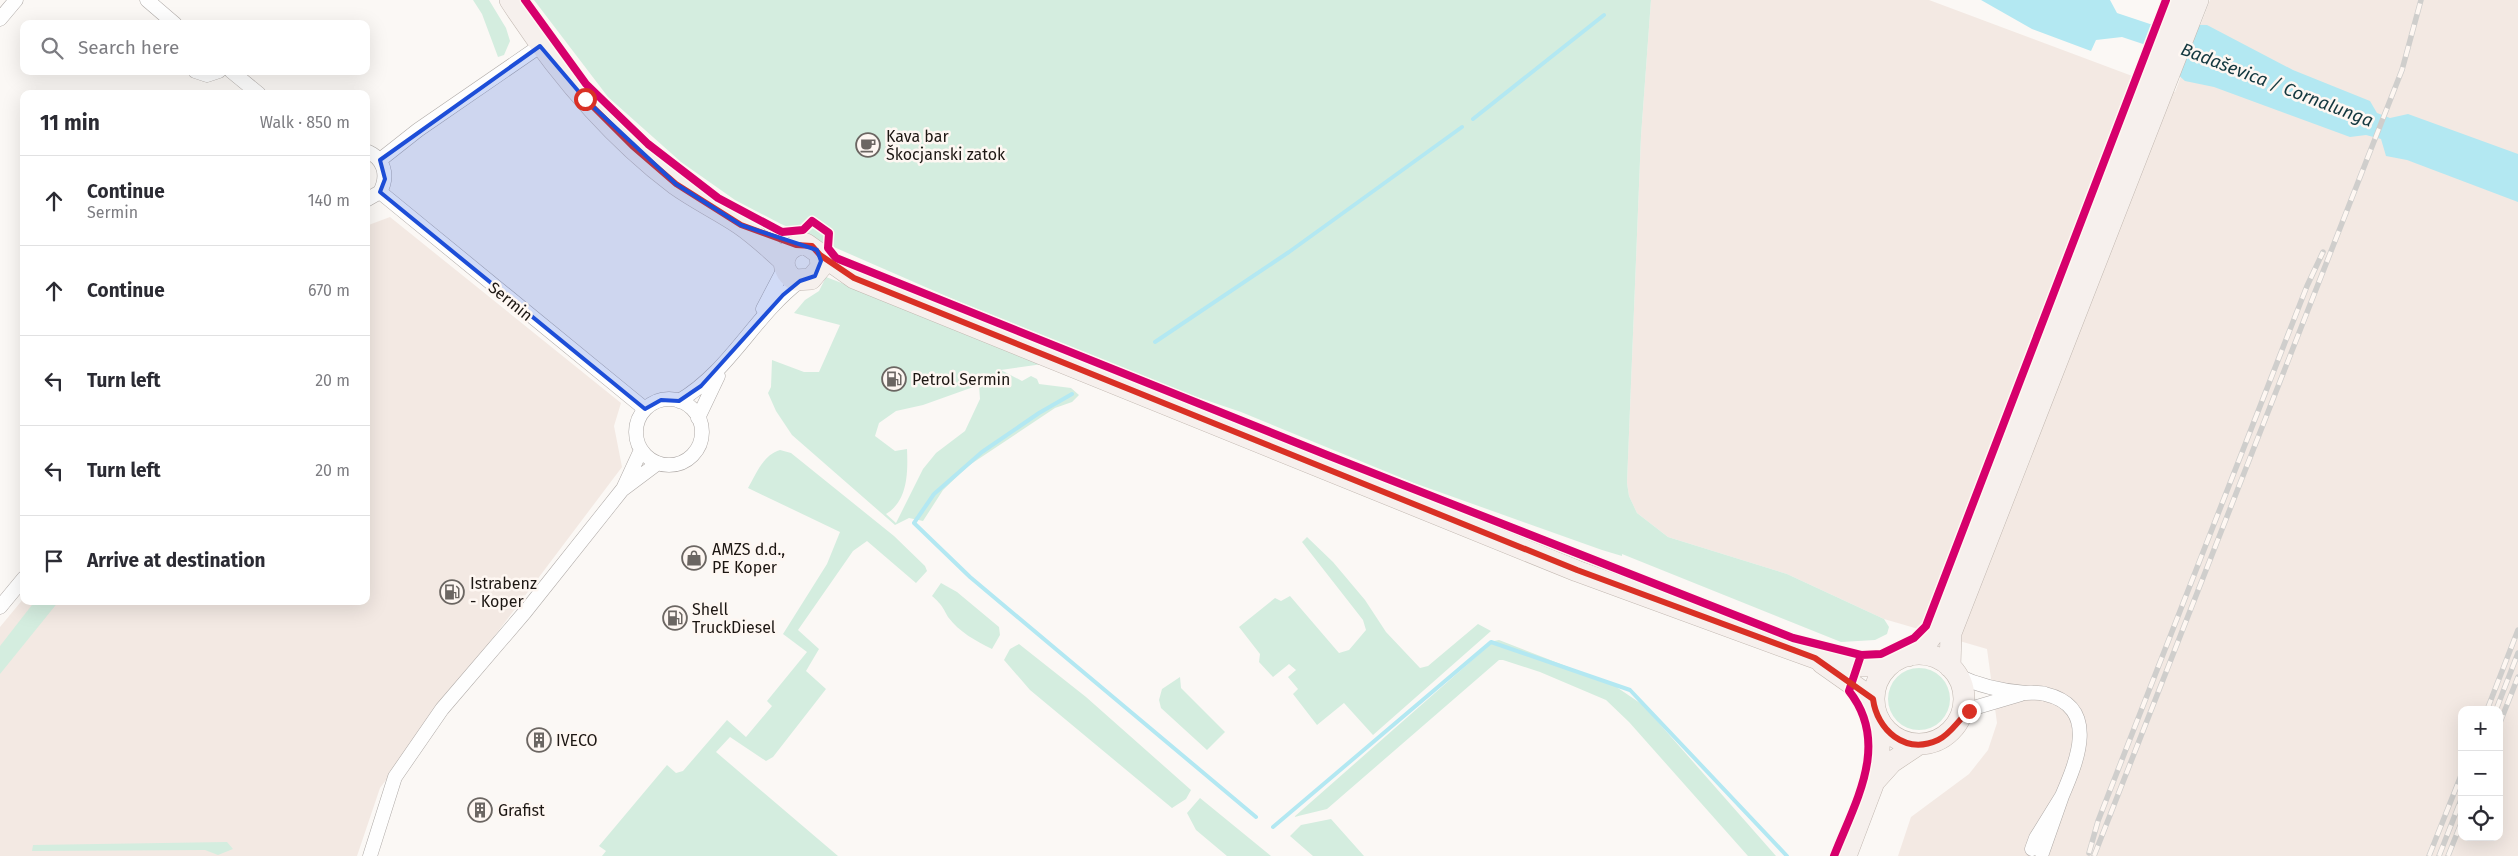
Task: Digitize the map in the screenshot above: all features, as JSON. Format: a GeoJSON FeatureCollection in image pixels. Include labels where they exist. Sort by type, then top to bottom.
{"type":"FeatureCollection","features":[{"type":"Feature","properties":{"kind":"main road"},"geometry":{"type":"LineString","coordinates":[[510,0],[540,46],[585,99],[632,146],[676,184],[741,225],[796,266],[854,278],[1577,570],[1815,658],[1857,666],[1877,666],[1901,659],[1923,648],[1932,638],[2187,5]]}},
{"type":"Feature","properties":{"kind":"main road"},"geometry":{"type":"LineString","coordinates":[[1880,722],[1896,739],[1919,744],[1929,743],[1946,735],[1958,720],[1964,702],[1963,692],[1953,671],[1951,633],[2151,95]]}},
{"type":"Feature","properties":{"kind":"main road"},"geometry":{"type":"LineString","coordinates":[[796,266],[821,267],[820,255],[854,278]]}},
{"type":"Feature","properties":{"kind":"main road"},"geometry":{"type":"LineString","coordinates":[[1846,856],[1874,782],[1879,751],[1880,722],[1873,699],[1879,678],[1901,659],[1930,656],[1953,671]]}},
{"type":"Feature","properties":{"kind":"main road"},"geometry":{"type":"LineString","coordinates":[[1815,658],[1873,699]]}},
{"type":"Feature","properties":{"kind":"main road"},"geometry":{"type":"LineString","coordinates":[[1874,782],[1892,762],[1919,744]]}},
{"type":"Feature","properties":{"kind":"street"},"geometry":{"type":"LineString","coordinates":[[0,19],[16,0]]}},
{"type":"Feature","properties":{"kind":"street"},"geometry":{"type":"LineString","coordinates":[[147,0],[170,20]]}},
{"type":"Feature","properties":{"kind":"street"},"geometry":{"type":"LineString","coordinates":[[380,160],[418,130],[540,46]]}},
{"type":"Feature","properties":{"kind":"street"},"geometry":{"type":"LineString","coordinates":[[236,75],[254,90]]}},
{"type":"Feature","properties":{"kind":"street"},"geometry":{"type":"LineString","coordinates":[[370,154],[380,160],[385,180],[380,192],[370,198]]}},
{"type":"Feature","properties":{"kind":"street","name":"Sermin"},"geometry":{"type":"LineString","coordinates":[[380,192],[645,410]]}},
{"type":"Feature","properties":{"kind":"street"},"geometry":{"type":"LineString","coordinates":[[679,401],[722,368],[783,295],[796,266]]}},
{"type":"Feature","properties":{"kind":"street"},"geometry":{"type":"LineString","coordinates":[[752,330],[796,266]]}},
{"type":"Feature","properties":{"kind":"street"},"geometry":{"type":"LineString","coordinates":[[698,418],[722,368]]}},
{"type":"Feature","properties":{"kind":"street"},"geometry":{"type":"LineString","coordinates":[[370,856],[395,777],[456,690],[530,605],[622,490],[641,450],[636,429],[645,410],[661,400],[679,401],[690,407],[698,418],[701,434],[700,442],[692,455],[680,463],[658,463],[622,490]]}},
{"type":"Feature","properties":{"kind":"street"},"geometry":{"type":"LineString","coordinates":[[641,450],[658,463]]}},
{"type":"Feature","properties":{"kind":"street"},"geometry":{"type":"LineString","coordinates":[[0,607],[20,583]]}},
{"type":"Feature","properties":{"kind":"street"},"geometry":{"type":"LineString","coordinates":[[1953,671],[1981,686],[2027,693],[2042,693],[2062,701],[2076,716],[2080,726],[2081,741],[2062,796],[2037,851]]}},
{"type":"Feature","properties":{"kind":"street"},"geometry":{"type":"LineString","coordinates":[[1958,720],[1977,707],[2027,693]]}},
{"type":"Feature","properties":{"kind":"highlighted area"},"geometry":{"type":"Polygon","coordinates":[[[540,46],[585,99],[676,184],[741,225],[817,250],[821,261],[815,276],[800,281],[783,295],[701,386],[679,401],[661,400],[645,409],[380,192],[385,179],[380,160],[540,46]]]}},
{"type":"Feature","properties":{"kind":"shaded area"},"geometry":{"type":"Polygon","coordinates":[[[1651,0],[1929,0],[2175,92],[2210,0],[2518,0],[2518,856],[1898,856],[1911,817],[1969,774],[1988,750],[1997,723],[1987,649],[1884,619],[1787,574],[1668,537],[1637,513],[1629,496],[1627,483],[1641,136],[1651,0]]]}},
{"type":"Feature","properties":{"kind":"shaded area"},"geometry":{"type":"Polygon","coordinates":[[[390,217],[621,403],[614,426],[622,467],[380,788],[357,856],[0,856],[0,627],[20,603],[20,605],[370,605],[370,224],[390,217]]]}},
{"type":"Feature","properties":{"kind":"green space"},"geometry":{"type":"Polygon","coordinates":[[[473,0],[489,0],[506,28],[510,41],[504,55],[498,57],[482,14],[473,0]]]}},
{"type":"Feature","properties":{"kind":"green space"},"geometry":{"type":"Polygon","coordinates":[[[534,0],[1651,0],[1641,136],[1627,483],[1629,496],[1637,513],[1668,537],[1787,574],[1884,619],[1889,627],[1887,634],[1875,640],[1841,642],[1622,554],[1622,556],[1602,550],[1414,483],[1241,412],[1191,395],[962,303],[781,224],[735,200],[681,162],[608,97],[534,0]]]}},
{"type":"Feature","properties":{"kind":"green space"},"geometry":{"type":"Polygon","coordinates":[[[826,277],[1050,363],[1001,370],[1022,381],[1031,376],[1037,379],[1039,384],[1071,388],[1079,395],[1072,402],[1055,408],[968,466],[943,490],[923,521],[909,518],[895,525],[792,435],[776,411],[768,393],[771,387],[772,360],[804,372],[819,372],[840,325],[794,313],[805,300],[819,291],[826,277]],[[979,385],[923,405],[896,411],[879,423],[875,436],[895,451],[907,449],[907,476],[903,494],[899,502],[886,514],[896,523],[923,469],[936,453],[965,431],[980,399],[979,385]]]}},
{"type":"Feature","properties":{"kind":"green space"},"geometry":{"type":"Polygon","coordinates":[[[780,450],[791,453],[894,536],[925,566],[927,571],[916,583],[867,541],[853,551],[798,630],[819,649],[806,671],[826,689],[773,757],[766,761],[730,737],[716,752],[838,856],[602,856],[606,851],[599,846],[667,765],[676,773],[683,771],[727,720],[746,737],[772,706],[767,701],[807,652],[783,634],[827,564],[840,532],[748,488],[757,471],[769,456],[780,450]]]}},
{"type":"Feature","properties":{"kind":"green space"},"geometry":{"type":"Polygon","coordinates":[[[1307,537],[1333,562],[1365,600],[1386,632],[1420,668],[1428,666],[1478,624],[1491,631],[1373,735],[1344,703],[1317,725],[1293,694],[1298,689],[1288,677],[1296,670],[1289,664],[1273,677],[1259,662],[1260,654],[1239,627],[1275,598],[1281,601],[1290,596],[1339,653],[1349,650],[1366,630],[1363,620],[1302,542],[1307,537]]]}},
{"type":"Feature","properties":{"kind":"green space"},"geometry":{"type":"Polygon","coordinates":[[[941,583],[957,592],[999,627],[1000,635],[992,649],[963,632],[948,617],[942,606],[932,596],[941,583]]]}},
{"type":"Feature","properties":{"kind":"green space"},"geometry":{"type":"Polygon","coordinates":[[[32,605],[56,605],[0,674],[0,646],[32,605]]]}},
{"type":"Feature","properties":{"kind":"green space"},"geometry":{"type":"Polygon","coordinates":[[[1499,640],[1612,684],[1643,705],[1776,856],[1748,856],[1629,722],[1606,700],[1540,672],[1503,660],[1499,660],[1327,809],[1294,817],[1494,641],[1499,640]]]}},
{"type":"Feature","properties":{"kind":"green space"},"geometry":{"type":"Polygon","coordinates":[[[1019,644],[1086,697],[1191,790],[1186,799],[1172,808],[1030,690],[1004,660],[1010,649],[1019,644]]]}},
{"type":"Feature","properties":{"kind":"green space"},"geometry":{"type":"Polygon","coordinates":[[[1919,668],[1931,670],[1941,677],[1948,687],[1950,699],[1948,711],[1941,721],[1931,728],[1919,730],[1907,728],[1897,721],[1890,711],[1888,699],[1890,687],[1897,677],[1907,670],[1919,668]]]}},
{"type":"Feature","properties":{"kind":"green space"},"geometry":{"type":"Polygon","coordinates":[[[1180,677],[1181,688],[1225,732],[1207,750],[1161,708],[1159,700],[1162,689],[1180,677]]]}},
{"type":"Feature","properties":{"kind":"green space"},"geometry":{"type":"Polygon","coordinates":[[[1200,798],[1271,856],[1227,856],[1196,830],[1187,813],[1200,798]]]}},
{"type":"Feature","properties":{"kind":"green space"},"geometry":{"type":"Polygon","coordinates":[[[1331,819],[1364,856],[1313,856],[1290,836],[1301,825],[1331,819]]]}},
{"type":"Feature","properties":{"kind":"green space"},"geometry":{"type":"Polygon","coordinates":[[[227,842],[233,849],[218,855],[205,850],[32,851],[33,845],[227,842]]]}},
{"type":"Feature","properties":{"kind":"water","name":"Badaševica / Cornalunga"},"geometry":{"type":"Polygon","coordinates":[[[1981,0],[2110,0],[2117,13],[2150,24],[2207,25],[2293,70],[2370,101],[2377,113],[2390,118],[2408,114],[2518,154],[2518,202],[2407,160],[2386,156],[2381,139],[2366,135],[2350,137],[2214,87],[2185,81],[2143,44],[2122,37],[2096,40],[2091,51],[2032,29],[1981,0]]]}},
{"type":"Feature","properties":{"kind":"waterway"},"geometry":{"type":"LineString","coordinates":[[1473,119],[1604,15]]}},
{"type":"Feature","properties":{"kind":"waterway"},"geometry":{"type":"LineString","coordinates":[[1155,342],[1289,252],[1462,127]]}},
{"type":"Feature","properties":{"kind":"waterway"},"geometry":{"type":"LineString","coordinates":[[1072,394],[1039,413],[982,452],[934,494],[914,523],[970,577],[1256,817]]}},
{"type":"Feature","properties":{"kind":"waterway"},"geometry":{"type":"LineString","coordinates":[[1273,827],[1491,642],[1630,690],[1787,856]]}},
{"type":"Feature","properties":{"kind":"railway"},"geometry":{"type":"LineString","coordinates":[[2094,856],[2402,70],[2421,0]]}},
{"type":"Feature","properties":{"kind":"railway"},"geometry":{"type":"LineString","coordinates":[[2089,853],[2098,821],[2307,286],[2323,252]]}},
{"type":"Feature","properties":{"kind":"railway"},"geometry":{"type":"LineString","coordinates":[[2489,706],[2518,630]]}},
{"type":"Feature","properties":{"kind":"railway"},"geometry":{"type":"LineString","coordinates":[[2498,706],[2518,653]]}},
{"type":"Feature","properties":{"kind":"railway"},"geometry":{"type":"LineString","coordinates":[[2503,715],[2518,677]]}},
{"type":"Feature","properties":{"kind":"railway"},"geometry":{"type":"LineString","coordinates":[[2429,856],[2458,783]]}},
{"type":"Feature","properties":{"kind":"railway"},"geometry":{"type":"LineString","coordinates":[[2439,856],[2458,807]]}},
{"type":"Feature","properties":{"kind":"railway"},"geometry":{"type":"LineString","coordinates":[[2448,856],[2458,831]]}},
{"type":"Feature","properties":{"kind":"cycle path"},"geometry":{"type":"LineString","coordinates":[[525,0],[586,84],[648,144],[718,198],[782,232],[803,230],[812,221],[829,233],[828,248],[836,258],[1327,455],[1793,638],[1861,655],[1881,654],[1914,638],[1926,626],[2166,0]]}},
{"type":"Feature","properties":{"kind":"cycle path"},"geometry":{"type":"LineString","coordinates":[[1834,856],[1859,794],[1868,752],[1867,732],[1861,711],[1849,691],[1861,655]]}},
{"type":"Feature","properties":{"kind":"place","name":"Kava bar Škocjanski zatok"},"geometry":{"type":"Point","coordinates":[868,145]}},
{"type":"Feature","properties":{"kind":"place","name":"Petrol Sermin"},"geometry":{"type":"Point","coordinates":[894,379]}},
{"type":"Feature","properties":{"kind":"place","name":"AMZS d.d., PE Koper"},"geometry":{"type":"Point","coordinates":[694,558]}},
{"type":"Feature","properties":{"kind":"place","name":"Istrabenz - Koper"},"geometry":{"type":"Point","coordinates":[452,592]}},
{"type":"Feature","properties":{"kind":"place","name":"Shell TruckDiesel"},"geometry":{"type":"Point","coordinates":[675,618]}},
{"type":"Feature","properties":{"kind":"place","name":"IVECO"},"geometry":{"type":"Point","coordinates":[539,740]}},
{"type":"Feature","properties":{"kind":"place","name":"Grafist"},"geometry":{"type":"Point","coordinates":[480,810]}},
{"type":"Feature","properties":{"kind":"route"},"geometry":{"type":"LineString","coordinates":[[585,99],[632,146],[676,184],[741,225],[796,245],[806,244],[812,246],[820,255],[854,278],[1577,570],[1815,658],[1873,699],[1875,711],[1880,722],[1887,732],[1896,739],[1907,743],[1919,744],[1938,740],[1946,735],[1958,720],[1969,711]]}}]}
